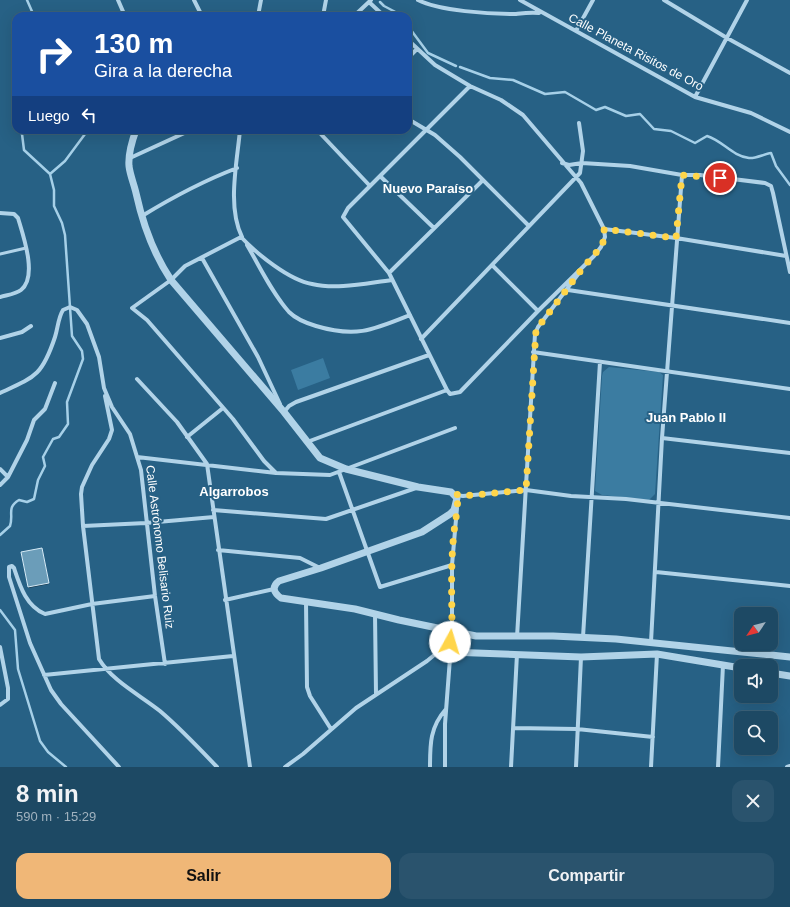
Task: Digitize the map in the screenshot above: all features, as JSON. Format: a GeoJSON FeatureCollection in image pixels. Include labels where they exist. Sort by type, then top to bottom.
{"type":"FeatureCollection","features":[{"type":"Feature","properties":{"kind":"street"},"geometry":{"type":"LineString","coordinates":[[118,0],[124,12]]}},
{"type":"Feature","properties":{"kind":"street"},"geometry":{"type":"LineString","coordinates":[[194,0],[200,12]]}},
{"type":"Feature","properties":{"kind":"street"},"geometry":{"type":"LineString","coordinates":[[259,12],[261,0]]}},
{"type":"Feature","properties":{"kind":"street"},"geometry":{"type":"LineString","coordinates":[[324,12],[326,0]]}},
{"type":"Feature","properties":{"kind":"street"},"geometry":{"type":"LineString","coordinates":[[418,0],[424,4],[450,8],[504,13],[541,13]]}},
{"type":"Feature","properties":{"kind":"street","name":"Calle Planeta Risitos de Oro"},"geometry":{"type":"LineString","coordinates":[[520,0],[694,97],[752,113],[790,132]]}},
{"type":"Feature","properties":{"kind":"street"},"geometry":{"type":"LineString","coordinates":[[576,31],[593,0]]}},
{"type":"Feature","properties":{"kind":"street"},"geometry":{"type":"LineString","coordinates":[[664,0],[726,38],[790,73]]}},
{"type":"Feature","properties":{"kind":"street"},"geometry":{"type":"LineString","coordinates":[[694,97],[747,0]]}},
{"type":"Feature","properties":{"kind":"street"},"geometry":{"type":"LineString","coordinates":[[358,12],[370,1],[380,12]]}},
{"type":"Feature","properties":{"kind":"street"},"geometry":{"type":"LineString","coordinates":[[412,44],[429,61],[470,86],[501,100],[524,115],[576,177],[585,191],[604,229],[605,237],[601,247],[582,269],[538,311],[460,392],[450,394],[389,273],[343,217],[348,208],[470,86]]}},
{"type":"Feature","properties":{"kind":"street"},"geometry":{"type":"LineString","coordinates":[[412,54],[417,49]]}},
{"type":"Feature","properties":{"kind":"street"},"geometry":{"type":"LineString","coordinates":[[412,121],[427,130],[460,157],[529,226]]}},
{"type":"Feature","properties":{"kind":"street"},"geometry":{"type":"LineString","coordinates":[[421,339],[580,174],[583,151],[579,123]]}},
{"type":"Feature","properties":{"kind":"street"},"geometry":{"type":"LineString","coordinates":[[135,134],[130,158],[130,166],[141,216],[153,250],[171,280],[284,412],[320,458],[342,470],[463,496],[526,490],[571,496],[593,496],[790,518]]}},
{"type":"Feature","properties":{"kind":"street"},"geometry":{"type":"LineString","coordinates":[[130,158],[182,134]]}},
{"type":"Feature","properties":{"kind":"street"},"geometry":{"type":"LineString","coordinates":[[240,134],[234,199],[235,216],[241,236],[282,302],[293,316],[302,321],[326,329],[349,333],[376,329],[410,315]]}},
{"type":"Feature","properties":{"kind":"street"},"geometry":{"type":"LineString","coordinates":[[322,134],[370,186]]}},
{"type":"Feature","properties":{"kind":"street"},"geometry":{"type":"LineString","coordinates":[[562,162],[570,165],[582,163],[630,166],[682,175],[700,175],[765,183],[771,186],[790,272]]}},
{"type":"Feature","properties":{"kind":"street"},"geometry":{"type":"LineString","coordinates":[[141,216],[172,197],[203,181],[237,168]]}},
{"type":"Feature","properties":{"kind":"street"},"geometry":{"type":"LineString","coordinates":[[651,642],[656,572],[662,438],[676,238],[682,175]]}},
{"type":"Feature","properties":{"kind":"street"},"geometry":{"type":"LineString","coordinates":[[380,176],[434,228]]}},
{"type":"Feature","properties":{"kind":"street"},"geometry":{"type":"LineString","coordinates":[[389,273],[483,180]]}},
{"type":"Feature","properties":{"kind":"street"},"geometry":{"type":"LineString","coordinates":[[0,213],[14,214],[18,218],[30,270],[27,282],[18,292],[0,297]]}},
{"type":"Feature","properties":{"kind":"street"},"geometry":{"type":"LineString","coordinates":[[604,229],[676,238],[786,256]]}},
{"type":"Feature","properties":{"kind":"street"},"geometry":{"type":"LineString","coordinates":[[241,236],[185,266],[171,280],[132,308],[147,320],[233,419],[264,461],[276,473]]}},
{"type":"Feature","properties":{"kind":"street"},"geometry":{"type":"LineString","coordinates":[[241,236],[250,246],[272,264],[305,283],[333,286],[392,280]]}},
{"type":"Feature","properties":{"kind":"street"},"geometry":{"type":"LineString","coordinates":[[202,258],[251,344],[284,412]]}},
{"type":"Feature","properties":{"kind":"street"},"geometry":{"type":"LineString","coordinates":[[492,265],[538,311]]}},
{"type":"Feature","properties":{"kind":"street"},"geometry":{"type":"LineString","coordinates":[[517,637],[533,352],[538,327],[568,290],[582,269]]}},
{"type":"Feature","properties":{"kind":"street"},"geometry":{"type":"LineString","coordinates":[[568,290],[790,323]]}},
{"type":"Feature","properties":{"kind":"street","name":"Calle Astrónomo Belisario Ruiz"},"geometry":{"type":"LineString","coordinates":[[0,393],[37,374],[45,362],[53,344],[61,314],[66,308],[70,307],[77,310],[87,324],[99,357],[104,388],[112,407],[130,434],[141,470],[155,596],[166,664]]}},
{"type":"Feature","properties":{"kind":"street"},"geometry":{"type":"LineString","coordinates":[[0,338],[22,332],[31,326]]}},
{"type":"Feature","properties":{"kind":"street"},"geometry":{"type":"LineString","coordinates":[[533,352],[790,389]]}},
{"type":"Feature","properties":{"kind":"street"},"geometry":{"type":"LineString","coordinates":[[284,412],[289,406],[296,402],[429,355]]}},
{"type":"Feature","properties":{"kind":"street"},"geometry":{"type":"LineString","coordinates":[[583,637],[593,496],[600,362]]}},
{"type":"Feature","properties":{"kind":"street"},"geometry":{"type":"LineString","coordinates":[[137,378],[177,422],[207,464],[212,510],[250,767]]}},
{"type":"Feature","properties":{"kind":"street"},"geometry":{"type":"LineString","coordinates":[[0,485],[8,477],[32,432],[34,420],[44,409],[55,383]]}},
{"type":"Feature","properties":{"kind":"street"},"geometry":{"type":"LineString","coordinates":[[104,388],[112,430],[111,435],[96,456],[82,487],[83,526],[99,659],[108,670],[123,683],[162,713],[217,767]]}},
{"type":"Feature","properties":{"kind":"street"},"geometry":{"type":"LineString","coordinates":[[306,442],[447,390]]}},
{"type":"Feature","properties":{"kind":"street"},"geometry":{"type":"LineString","coordinates":[[187,437],[223,408]]}},
{"type":"Feature","properties":{"kind":"street"},"geometry":{"type":"LineString","coordinates":[[137,457],[276,473],[323,475],[342,470],[455,428]]}},
{"type":"Feature","properties":{"kind":"street"},"geometry":{"type":"LineString","coordinates":[[662,438],[790,453]]}},
{"type":"Feature","properties":{"kind":"street"},"geometry":{"type":"LineString","coordinates":[[0,469],[8,477]]}},
{"type":"Feature","properties":{"kind":"street"},"geometry":{"type":"LineString","coordinates":[[342,470],[352,510],[380,587],[452,565]]}},
{"type":"Feature","properties":{"kind":"street"},"geometry":{"type":"LineString","coordinates":[[212,510],[317,520],[336,516],[418,487]]}},
{"type":"Feature","properties":{"kind":"street"},"geometry":{"type":"LineString","coordinates":[[445,767],[446,709],[449,652],[452,632],[452,565],[457,514],[457,498],[455,494]]}},
{"type":"Feature","properties":{"kind":"street"},"geometry":{"type":"LineString","coordinates":[[456,503],[450,514],[431,527],[321,568],[279,580],[275,584],[274,589],[276,595],[281,598],[375,614],[476,636],[583,637],[651,642],[790,657]]}},
{"type":"Feature","properties":{"kind":"street"},"geometry":{"type":"LineString","coordinates":[[83,526],[146,523],[214,516]]}},
{"type":"Feature","properties":{"kind":"street"},"geometry":{"type":"LineString","coordinates":[[218,550],[300,558],[321,568]]}},
{"type":"Feature","properties":{"kind":"street"},"geometry":{"type":"LineString","coordinates":[[119,767],[61,704],[51,690],[30,643],[9,577],[9,567],[12,566],[14,568],[23,592],[37,611],[45,614],[92,604],[155,596]]}},
{"type":"Feature","properties":{"kind":"street"},"geometry":{"type":"LineString","coordinates":[[656,572],[790,586]]}},
{"type":"Feature","properties":{"kind":"street"},"geometry":{"type":"LineString","coordinates":[[225,600],[274,589]]}},
{"type":"Feature","properties":{"kind":"street"},"geometry":{"type":"LineString","coordinates":[[306,602],[307,687],[310,696],[331,729]]}},
{"type":"Feature","properties":{"kind":"street"},"geometry":{"type":"LineString","coordinates":[[375,614],[376,694]]}},
{"type":"Feature","properties":{"kind":"street"},"geometry":{"type":"LineString","coordinates":[[285,767],[356,708],[428,662],[450,642]]}},
{"type":"Feature","properties":{"kind":"street"},"geometry":{"type":"LineString","coordinates":[[0,647],[8,688],[8,699],[0,705]]}},
{"type":"Feature","properties":{"kind":"street"},"geometry":{"type":"LineString","coordinates":[[449,652],[581,657],[657,654],[734,666]]}},
{"type":"Feature","properties":{"kind":"street"},"geometry":{"type":"LineString","coordinates":[[511,767],[517,654]]}},
{"type":"Feature","properties":{"kind":"street"},"geometry":{"type":"LineString","coordinates":[[651,767],[657,654]]}},
{"type":"Feature","properties":{"kind":"street"},"geometry":{"type":"LineString","coordinates":[[44,675],[108,670],[234,656]]}},
{"type":"Feature","properties":{"kind":"street"},"geometry":{"type":"LineString","coordinates":[[576,767],[581,657]]}},
{"type":"Feature","properties":{"kind":"street"},"geometry":{"type":"LineString","coordinates":[[718,767],[723,664]]}},
{"type":"Feature","properties":{"kind":"street"},"geometry":{"type":"LineString","coordinates":[[123,683],[119,678],[119,674],[121,670],[127,668]]}},
{"type":"Feature","properties":{"kind":"street"},"geometry":{"type":"LineString","coordinates":[[778,674],[790,676]]}},
{"type":"Feature","properties":{"kind":"street"},"geometry":{"type":"LineString","coordinates":[[430,767],[430,742],[437,720],[446,709]]}},
{"type":"Feature","properties":{"kind":"street"},"geometry":{"type":"LineString","coordinates":[[514,728],[577,729],[653,737]]}},
{"type":"Feature","properties":{"kind":"lane"},"geometry":{"type":"LineString","coordinates":[[0,254],[26,248]]}},
{"type":"Feature","properties":{"kind":"shaded area"},"geometry":{"type":"Polygon","coordinates":[[[323,358],[330,378],[298,390],[291,370],[323,358]]]}},
{"type":"Feature","properties":{"kind":"shaded area"},"geometry":{"type":"Polygon","coordinates":[[[609,367],[659,372],[663,375],[655,494],[649,500],[602,495],[595,491],[602,376],[603,372],[609,367]]]}},
{"type":"Feature","properties":{"kind":"building"},"geometry":{"type":"Polygon","coordinates":[[[42,548],[49,583],[28,587],[21,552],[42,548]]]}},
{"type":"Feature","properties":{"kind":"waterway"},"geometry":{"type":"LineString","coordinates":[[27,0],[32,12]]}},
{"type":"Feature","properties":{"kind":"waterway"},"geometry":{"type":"LineString","coordinates":[[380,2],[395,12]]}},
{"type":"Feature","properties":{"kind":"waterway"},"geometry":{"type":"LineString","coordinates":[[412,31],[428,53],[456,66]]}},
{"type":"Feature","properties":{"kind":"waterway"},"geometry":{"type":"LineString","coordinates":[[460,67],[490,78],[513,80],[545,94],[565,92],[596,110],[605,107],[626,116],[640,114],[654,129],[671,131],[695,143],[707,136],[713,138],[743,157],[754,158],[771,153],[776,166],[790,185]]}},
{"type":"Feature","properties":{"kind":"waterway"},"geometry":{"type":"LineString","coordinates":[[0,535],[10,526],[11,509],[15,503],[19,500],[27,502],[34,499],[38,480],[45,466],[43,457],[53,439],[59,437],[68,424],[67,402],[83,359],[82,351],[72,336],[65,235],[62,223],[54,206],[54,190],[50,174],[24,150],[22,134]]}},
{"type":"Feature","properties":{"kind":"waterway"},"geometry":{"type":"LineString","coordinates":[[50,174],[65,161],[85,134]]}},
{"type":"Feature","properties":{"kind":"waterway"},"geometry":{"type":"LineString","coordinates":[[0,610],[15,630],[18,669],[40,741],[48,752],[66,767]]}},
{"type":"Feature","properties":{"kind":"district","name":"Nuevo Paraíso"},"geometry":{"type":"Point","coordinates":[428,188]}},
{"type":"Feature","properties":{"kind":"district","name":"Juan Pablo II"},"geometry":{"type":"Point","coordinates":[686,417]}},
{"type":"Feature","properties":{"kind":"district","name":"Algarrobos"},"geometry":{"type":"Point","coordinates":[234,491]}},
{"type":"Feature","properties":{"kind":"route"},"geometry":{"type":"LineString","coordinates":[[450,642],[452,632],[452,565],[457,514],[457,498],[455,494],[463,496],[526,490],[533,352],[536,330],[568,290],[582,269],[601,247],[605,237],[604,229],[676,238],[682,175],[700,175],[720,178]]}}]}
